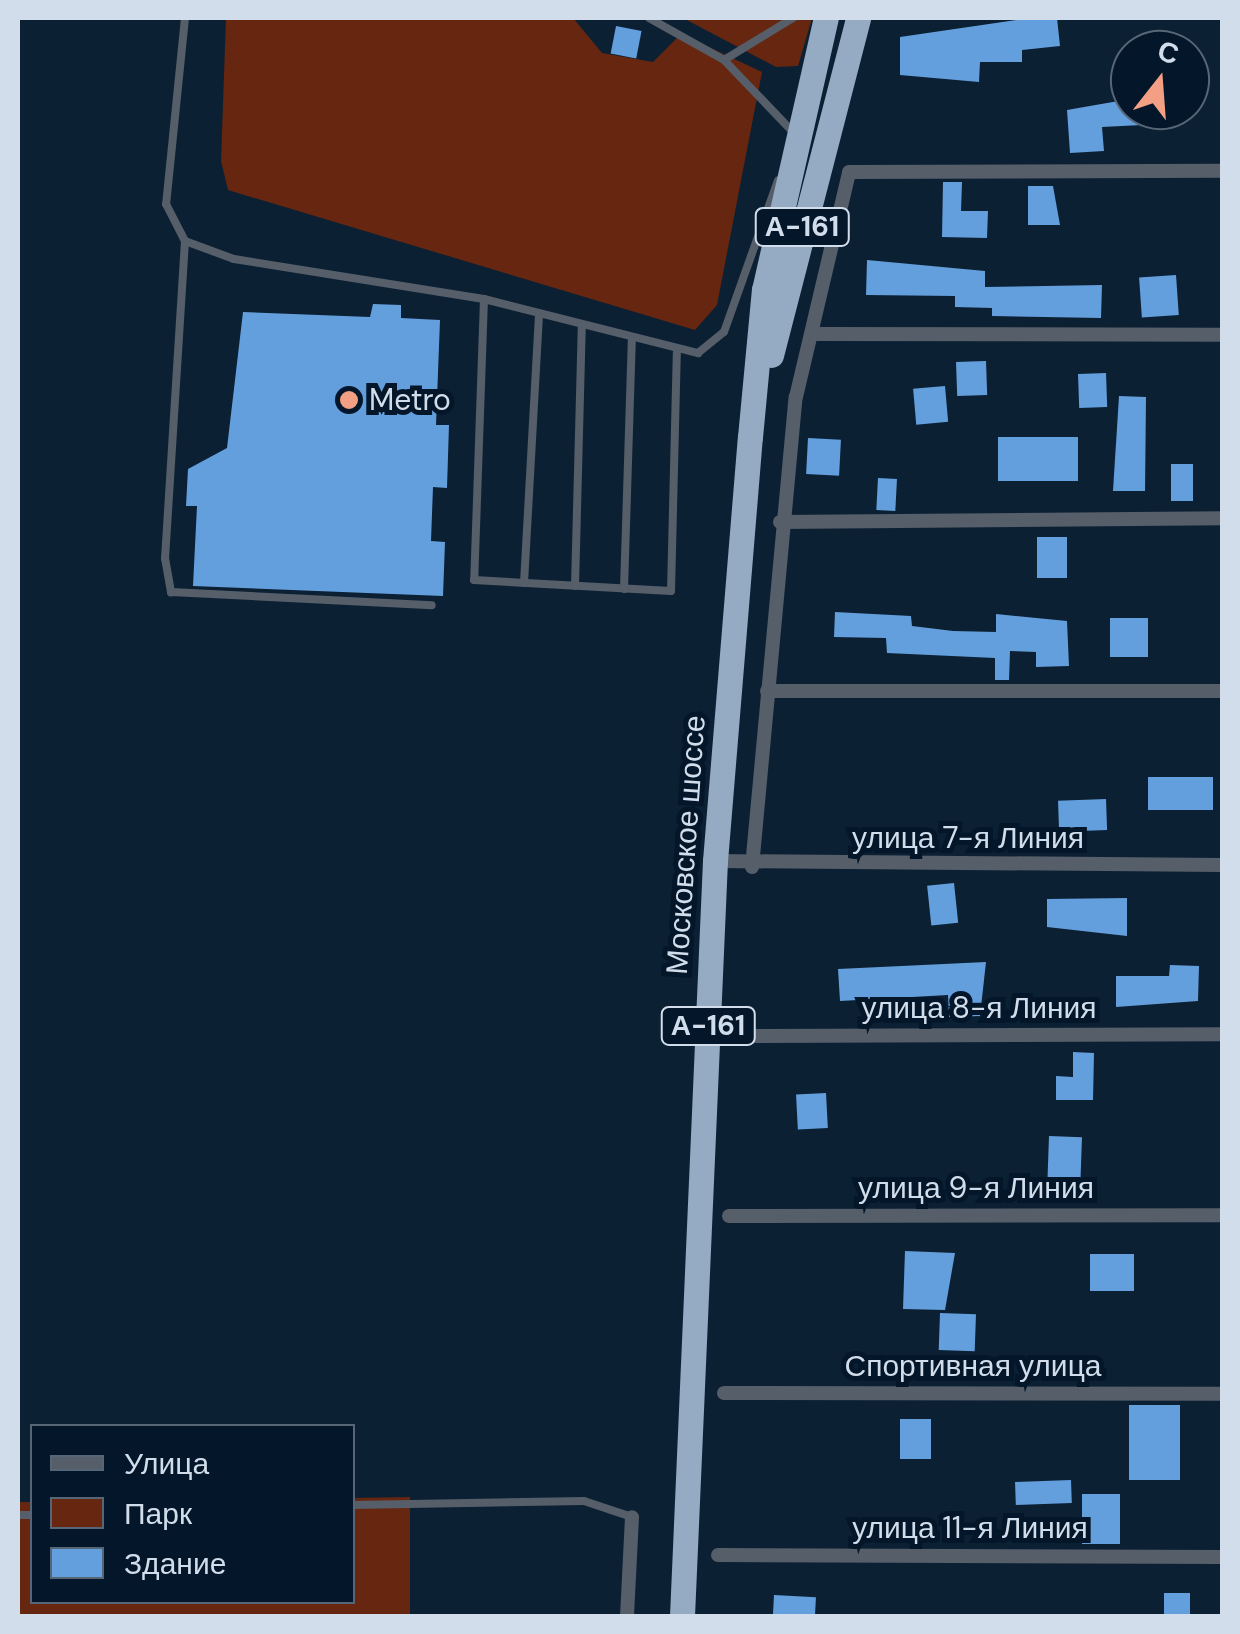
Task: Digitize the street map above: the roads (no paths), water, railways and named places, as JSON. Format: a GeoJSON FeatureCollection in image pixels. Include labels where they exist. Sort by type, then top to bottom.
{"type":"FeatureCollection","features":[{"type":"Feature","properties":{"kind":"highway","name":"А-161"},"geometry":{"type":"LineString","coordinates":[[750,437],[776,205],[826,18]]}},
{"type":"Feature","properties":{"kind":"highway","name":"А-161"},"geometry":{"type":"LineString","coordinates":[[750,437],[858,18]]}},
{"type":"Feature","properties":{"kind":"highway","name":"Московское шоссе"},"geometry":{"type":"LineString","coordinates":[[682,1616],[715,862],[750,437]]}},
{"type":"Feature","properties":{"kind":"street"},"geometry":{"type":"LineString","coordinates":[[752,867],[780,522],[812,334],[849,172],[1222,171]]}},
{"type":"Feature","properties":{"kind":"street"},"geometry":{"type":"LineString","coordinates":[[812,334],[1222,335]]}},
{"type":"Feature","properties":{"kind":"street"},"geometry":{"type":"LineString","coordinates":[[780,522],[1222,518]]}},
{"type":"Feature","properties":{"kind":"street"},"geometry":{"type":"LineString","coordinates":[[766,691],[1222,690]]}},
{"type":"Feature","properties":{"kind":"street","name":"улица 7-я Линия"},"geometry":{"type":"LineString","coordinates":[[715,862],[752,867],[1222,865]]}},
{"type":"Feature","properties":{"kind":"street","name":"улица 8-я Линия"},"geometry":{"type":"LineString","coordinates":[[736,1036],[1222,1034]]}},
{"type":"Feature","properties":{"kind":"street","name":"улица 9-я Линия"},"geometry":{"type":"LineString","coordinates":[[729,1216],[1222,1215]]}},
{"type":"Feature","properties":{"kind":"street","name":"Спортивная улица"},"geometry":{"type":"LineString","coordinates":[[724,1393],[1222,1394]]}},
{"type":"Feature","properties":{"kind":"street"},"geometry":{"type":"LineString","coordinates":[[628,1616],[632,1517]]}},
{"type":"Feature","properties":{"kind":"street","name":"улица 11-я Линия"},"geometry":{"type":"LineString","coordinates":[[718,1555],[1222,1557]]}},
{"type":"Feature","properties":{"kind":"lane"},"geometry":{"type":"LineString","coordinates":[[185,18],[166,204],[185,241],[165,558],[171,592],[432,605]]}},
{"type":"Feature","properties":{"kind":"lane"},"geometry":{"type":"LineString","coordinates":[[649,18],[724,60],[797,137]]}},
{"type":"Feature","properties":{"kind":"lane"},"geometry":{"type":"LineString","coordinates":[[724,60],[794,18]]}},
{"type":"Feature","properties":{"kind":"lane"},"geometry":{"type":"LineString","coordinates":[[185,241],[234,259],[484,300],[677,354],[698,353],[724,332],[776,205]]}},
{"type":"Feature","properties":{"kind":"lane"},"geometry":{"type":"LineString","coordinates":[[484,300],[474,580],[671,591],[677,354]]}},
{"type":"Feature","properties":{"kind":"lane"},"geometry":{"type":"LineString","coordinates":[[524,583],[538,314]]}},
{"type":"Feature","properties":{"kind":"lane"},"geometry":{"type":"LineString","coordinates":[[575,586],[582,326]]}},
{"type":"Feature","properties":{"kind":"lane"},"geometry":{"type":"LineString","coordinates":[[624,589],[632,339]]}},
{"type":"Feature","properties":{"kind":"lane"},"geometry":{"type":"LineString","coordinates":[[355,1505],[584,1501],[632,1517]]}},
{"type":"Feature","properties":{"kind":"place","name":"Metro"},"geometry":{"type":"Point","coordinates":[349,400]}}]}
